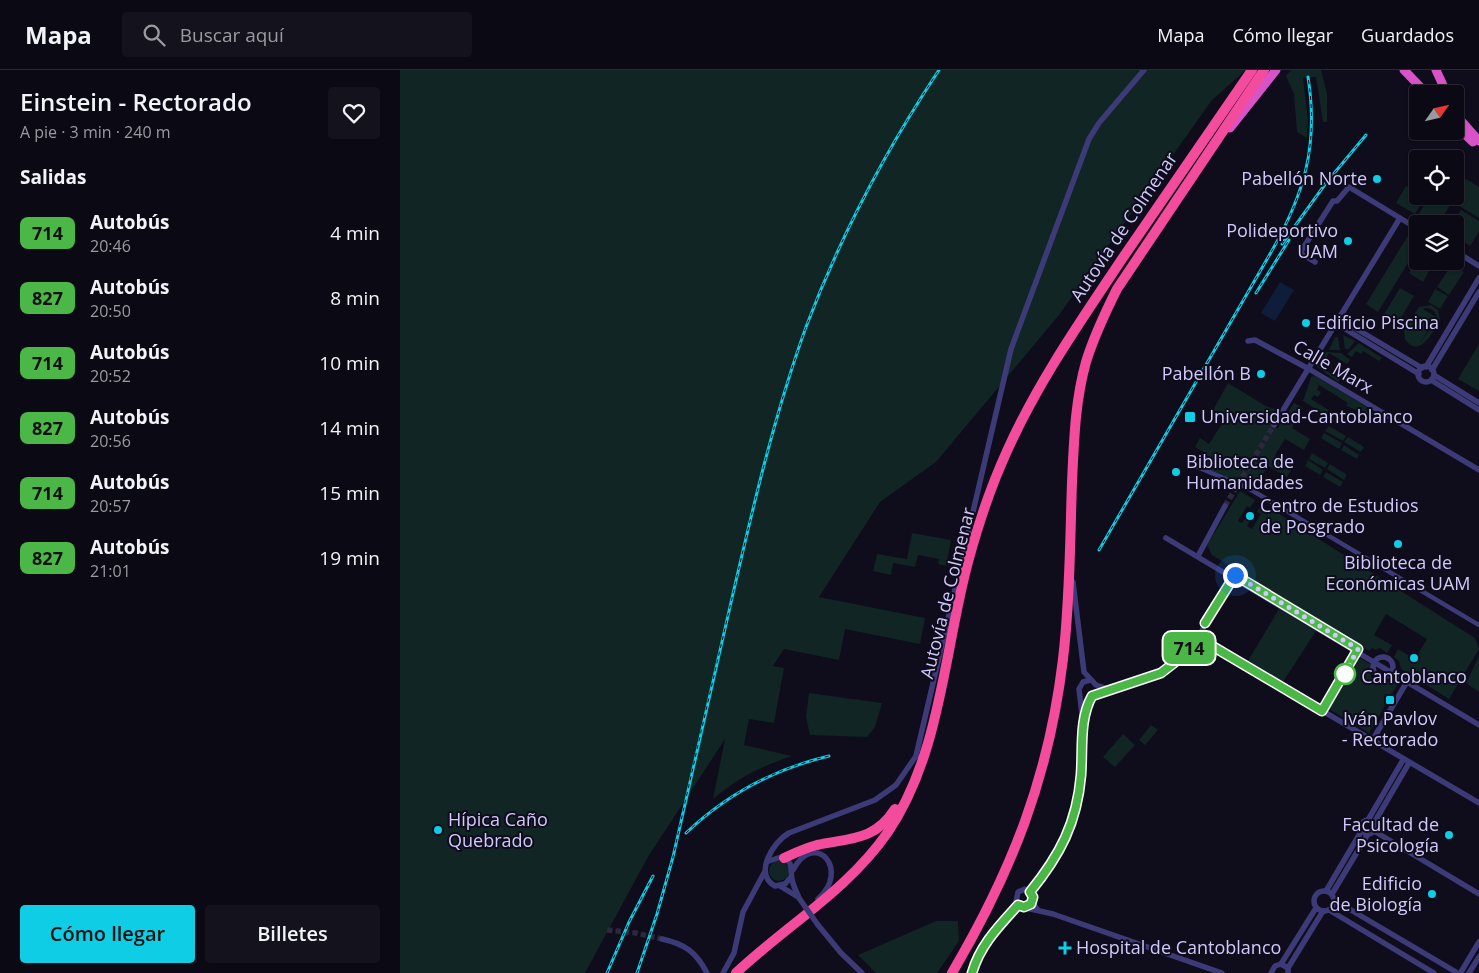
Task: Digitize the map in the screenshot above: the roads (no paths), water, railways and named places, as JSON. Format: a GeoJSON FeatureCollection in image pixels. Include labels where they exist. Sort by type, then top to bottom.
{"type":"FeatureCollection","features":[{"type":"Feature","properties":{"kind":"highway"},"geometry":{"type":"LineString","coordinates":[[1197,149],[1215,114],[1245,70]]}},
{"type":"Feature","properties":{"kind":"highway","name":"Autovía de Colmenar"},"geometry":{"type":"LineString","coordinates":[[736,973],[836,890],[867,859],[898,814],[920,764],[935,712],[968,562],[987,502],[1006,453],[1049,368],[1252,70]]}},
{"type":"Feature","properties":{"kind":"highway","name":"Autovía de Colmenar"},"geometry":{"type":"LineString","coordinates":[[952,973],[1003,880],[1025,826],[1040,776],[1053,721],[1063,658],[1075,429],[1078,401],[1086,362],[1100,323],[1117,289],[1196,168],[1264,70]]}},
{"type":"Feature","properties":{"kind":"highway"},"geometry":{"type":"LineString","coordinates":[[1196,168],[1215,151],[1276,70]]}},
{"type":"Feature","properties":{"kind":"highway"},"geometry":{"type":"LineString","coordinates":[[1404,70],[1418,85]]}},
{"type":"Feature","properties":{"kind":"highway"},"geometry":{"type":"LineString","coordinates":[[1432,70],[1438,85]]}},
{"type":"Feature","properties":{"kind":"highway"},"geometry":{"type":"LineString","coordinates":[[1436,70],[1444,85]]}},
{"type":"Feature","properties":{"kind":"highway"},"geometry":{"type":"LineString","coordinates":[[1441,70],[1445,85]]}},
{"type":"Feature","properties":{"kind":"highway"},"geometry":{"type":"LineString","coordinates":[[1464,117],[1479,134]]}},
{"type":"Feature","properties":{"kind":"highway"},"geometry":{"type":"LineString","coordinates":[[1464,124],[1479,142]]}},
{"type":"Feature","properties":{"kind":"highway"},"geometry":{"type":"LineString","coordinates":[[1464,133],[1479,146]]}},
{"type":"Feature","properties":{"kind":"highway"},"geometry":{"type":"LineString","coordinates":[[784,858],[801,850],[851,840],[871,832],[894,811],[910,778],[920,764]]}},
{"type":"Feature","properties":{"kind":"street"},"geometry":{"type":"LineString","coordinates":[[722,973],[734,953],[743,912],[764,873],[775,846],[785,835],[874,800],[886,793],[906,772],[916,756],[946,619],[973,519],[983,465],[1016,334],[1090,139],[1099,123],[1144,70]]}},
{"type":"Feature","properties":{"kind":"street"},"geometry":{"type":"LineString","coordinates":[[1315,262],[1300,253],[1334,201],[1346,188],[1349,187],[1409,223]]}},
{"type":"Feature","properties":{"kind":"street"},"geometry":{"type":"LineString","coordinates":[[1274,425],[1339,322],[1400,218]]}},
{"type":"Feature","properties":{"kind":"street"},"geometry":{"type":"LineString","coordinates":[[1464,257],[1479,266]]}},
{"type":"Feature","properties":{"kind":"street"},"geometry":{"type":"LineString","coordinates":[[1427,372],[1479,278]]}},
{"type":"Feature","properties":{"kind":"street"},"geometry":{"type":"LineString","coordinates":[[1427,372],[1479,292]]}},
{"type":"Feature","properties":{"kind":"street"},"geometry":{"type":"LineString","coordinates":[[1339,322],[1479,402]]}},
{"type":"Feature","properties":{"kind":"street","name":"Calle Marx"},"geometry":{"type":"LineString","coordinates":[[1248,341],[1255,340],[1309,369],[1479,470]]}},
{"type":"Feature","properties":{"kind":"street"},"geometry":{"type":"LineString","coordinates":[[1427,372],[1479,410]]}},
{"type":"Feature","properties":{"kind":"street"},"geometry":{"type":"LineString","coordinates":[[1196,467],[1248,488],[1479,626]]}},
{"type":"Feature","properties":{"kind":"street"},"geometry":{"type":"LineString","coordinates":[[1198,554],[1225,506]]}},
{"type":"Feature","properties":{"kind":"street"},"geometry":{"type":"LineString","coordinates":[[1166,538],[1198,554],[1479,724]]}},
{"type":"Feature","properties":{"kind":"street"},"geometry":{"type":"LineString","coordinates":[[1070,550],[1084,672],[1096,685],[1109,689]]}},
{"type":"Feature","properties":{"kind":"street"},"geometry":{"type":"LineString","coordinates":[[1081,694],[1086,697],[1161,673],[1183,656],[1197,637],[1234,576]]}},
{"type":"Feature","properties":{"kind":"street"},"geometry":{"type":"LineString","coordinates":[[1197,637],[1406,762],[1479,803]]}},
{"type":"Feature","properties":{"kind":"street"},"geometry":{"type":"LineString","coordinates":[[1322,711],[1358,651]]}},
{"type":"Feature","properties":{"kind":"street"},"geometry":{"type":"LineString","coordinates":[[1375,661],[1387,658],[1391,661],[1391,671]]}},
{"type":"Feature","properties":{"kind":"street"},"geometry":{"type":"LineString","coordinates":[[1083,730],[1081,684],[1090,680]]}},
{"type":"Feature","properties":{"kind":"street"},"geometry":{"type":"LineString","coordinates":[[1372,741],[1408,681]]}},
{"type":"Feature","properties":{"kind":"street"},"geometry":{"type":"LineString","coordinates":[[1030,892],[1059,853],[1074,818],[1081,776],[1086,707],[1096,685]]}},
{"type":"Feature","properties":{"kind":"street"},"geometry":{"type":"LineString","coordinates":[[1282,964],[1289,971],[1326,911],[1331,895],[1406,762]]}},
{"type":"Feature","properties":{"kind":"street"},"geometry":{"type":"LineString","coordinates":[[1371,822],[1362,824],[1368,831],[1479,894]]}},
{"type":"Feature","properties":{"kind":"street"},"geometry":{"type":"LineString","coordinates":[[780,886],[788,882],[801,857],[813,852],[825,857],[833,871],[831,880],[821,896],[802,912],[792,926]]}},
{"type":"Feature","properties":{"kind":"street"},"geometry":{"type":"LineString","coordinates":[[769,861],[776,858],[784,858],[793,870]]}},
{"type":"Feature","properties":{"kind":"street"},"geometry":{"type":"LineString","coordinates":[[764,873],[770,883],[792,891],[799,898],[841,953],[862,973]]}},
{"type":"Feature","properties":{"kind":"street"},"geometry":{"type":"LineString","coordinates":[[791,877],[799,898]]}},
{"type":"Feature","properties":{"kind":"street"},"geometry":{"type":"LineString","coordinates":[[1037,909],[1032,901],[1030,892],[1025,889],[1018,892],[1015,899],[1018,905],[1037,909],[1222,973]]}},
{"type":"Feature","properties":{"kind":"street"},"geometry":{"type":"LineString","coordinates":[[1271,973],[1276,966],[1282,964],[1316,908],[1315,897],[1320,892],[1331,895],[1459,972],[1479,942]]}},
{"type":"Feature","properties":{"kind":"street"},"geometry":{"type":"LineString","coordinates":[[1025,907],[1032,901]]}},
{"type":"Feature","properties":{"kind":"street"},"geometry":{"type":"LineString","coordinates":[[972,973],[983,947],[1018,905]]}},
{"type":"Feature","properties":{"kind":"street"},"geometry":{"type":"LineString","coordinates":[[1316,908],[1326,911],[1434,973]]}},
{"type":"Feature","properties":{"kind":"street"},"geometry":{"type":"LineString","coordinates":[[662,939],[681,943],[701,962],[707,973]]}},
{"type":"Feature","properties":{"kind":"street"},"geometry":{"type":"LineString","coordinates":[[1469,973],[1479,957]]}},
{"type":"Feature","properties":{"kind":"water"},"geometry":{"type":"Polygon","coordinates":[[[1280,282],[1294,290],[1275,321],[1261,313],[1280,282]]]}},
{"type":"Feature","properties":{"kind":"tunnel"},"geometry":{"type":"LineString","coordinates":[[1225,506],[1274,425]]}},
{"type":"Feature","properties":{"kind":"tunnel"},"geometry":{"type":"LineString","coordinates":[[607,930],[636,933],[662,939]]}},
{"type":"Feature","properties":{"kind":"railway"},"geometry":{"type":"LineString","coordinates":[[637,973],[657,914],[673,857],[756,496],[794,360],[819,293],[849,227],[901,131],[939,70]]}},
{"type":"Feature","properties":{"kind":"railway"},"geometry":{"type":"LineString","coordinates":[[1099,550],[1270,254],[1292,211],[1300,190],[1310,148],[1311,102],[1308,77]]}},
{"type":"Feature","properties":{"kind":"railway"},"geometry":{"type":"LineString","coordinates":[[1282,244],[1326,183],[1366,135]]}},
{"type":"Feature","properties":{"kind":"railway"},"geometry":{"type":"LineString","coordinates":[[1256,293],[1289,240]]}},
{"type":"Feature","properties":{"kind":"railway"},"geometry":{"type":"LineString","coordinates":[[686,833],[718,806],[752,785],[789,768],[829,756]]}},
{"type":"Feature","properties":{"kind":"railway"},"geometry":{"type":"LineString","coordinates":[[607,973],[629,922],[653,876]]}},
{"type":"Feature","properties":{"kind":"place","name":"Pabellón Norte"},"geometry":{"type":"Point","coordinates":[1377,179]}},
{"type":"Feature","properties":{"kind":"place","name":"Polideportivo UAM"},"geometry":{"type":"Point","coordinates":[1348,241]}},
{"type":"Feature","properties":{"kind":"place","name":"Edificio Piscina"},"geometry":{"type":"Point","coordinates":[1306,323]}},
{"type":"Feature","properties":{"kind":"place","name":"Pabellón B"},"geometry":{"type":"Point","coordinates":[1261,374]}},
{"type":"Feature","properties":{"kind":"place","name":"Universidad-Cantoblanco"},"geometry":{"type":"Point","coordinates":[1190,417]}},
{"type":"Feature","properties":{"kind":"place","name":"Biblioteca de Humanidades"},"geometry":{"type":"Point","coordinates":[1176,472]}},
{"type":"Feature","properties":{"kind":"place","name":"Centro de Estudios de Posgrado"},"geometry":{"type":"Point","coordinates":[1250,516]}},
{"type":"Feature","properties":{"kind":"place","name":"Biblioteca de Económicas UAM"},"geometry":{"type":"Point","coordinates":[1398,544]}},
{"type":"Feature","properties":{"kind":"place","name":"Cantoblanco"},"geometry":{"type":"Point","coordinates":[1414,658]}},
{"type":"Feature","properties":{"kind":"place","name":"Iván Pavlov - Rectorado"},"geometry":{"type":"Point","coordinates":[1390,700]}},
{"type":"Feature","properties":{"kind":"place","name":"Hípica Caño Quebrado"},"geometry":{"type":"Point","coordinates":[438,830]}},
{"type":"Feature","properties":{"kind":"place","name":"Facultad de Psicología"},"geometry":{"type":"Point","coordinates":[1449,835]}},
{"type":"Feature","properties":{"kind":"place","name":"Edificio de Biología"},"geometry":{"type":"Point","coordinates":[1432,894]}},
{"type":"Feature","properties":{"kind":"place","name":"Hospital de Cantoblanco"},"geometry":{"type":"Point","coordinates":[1065,948]}}]}
